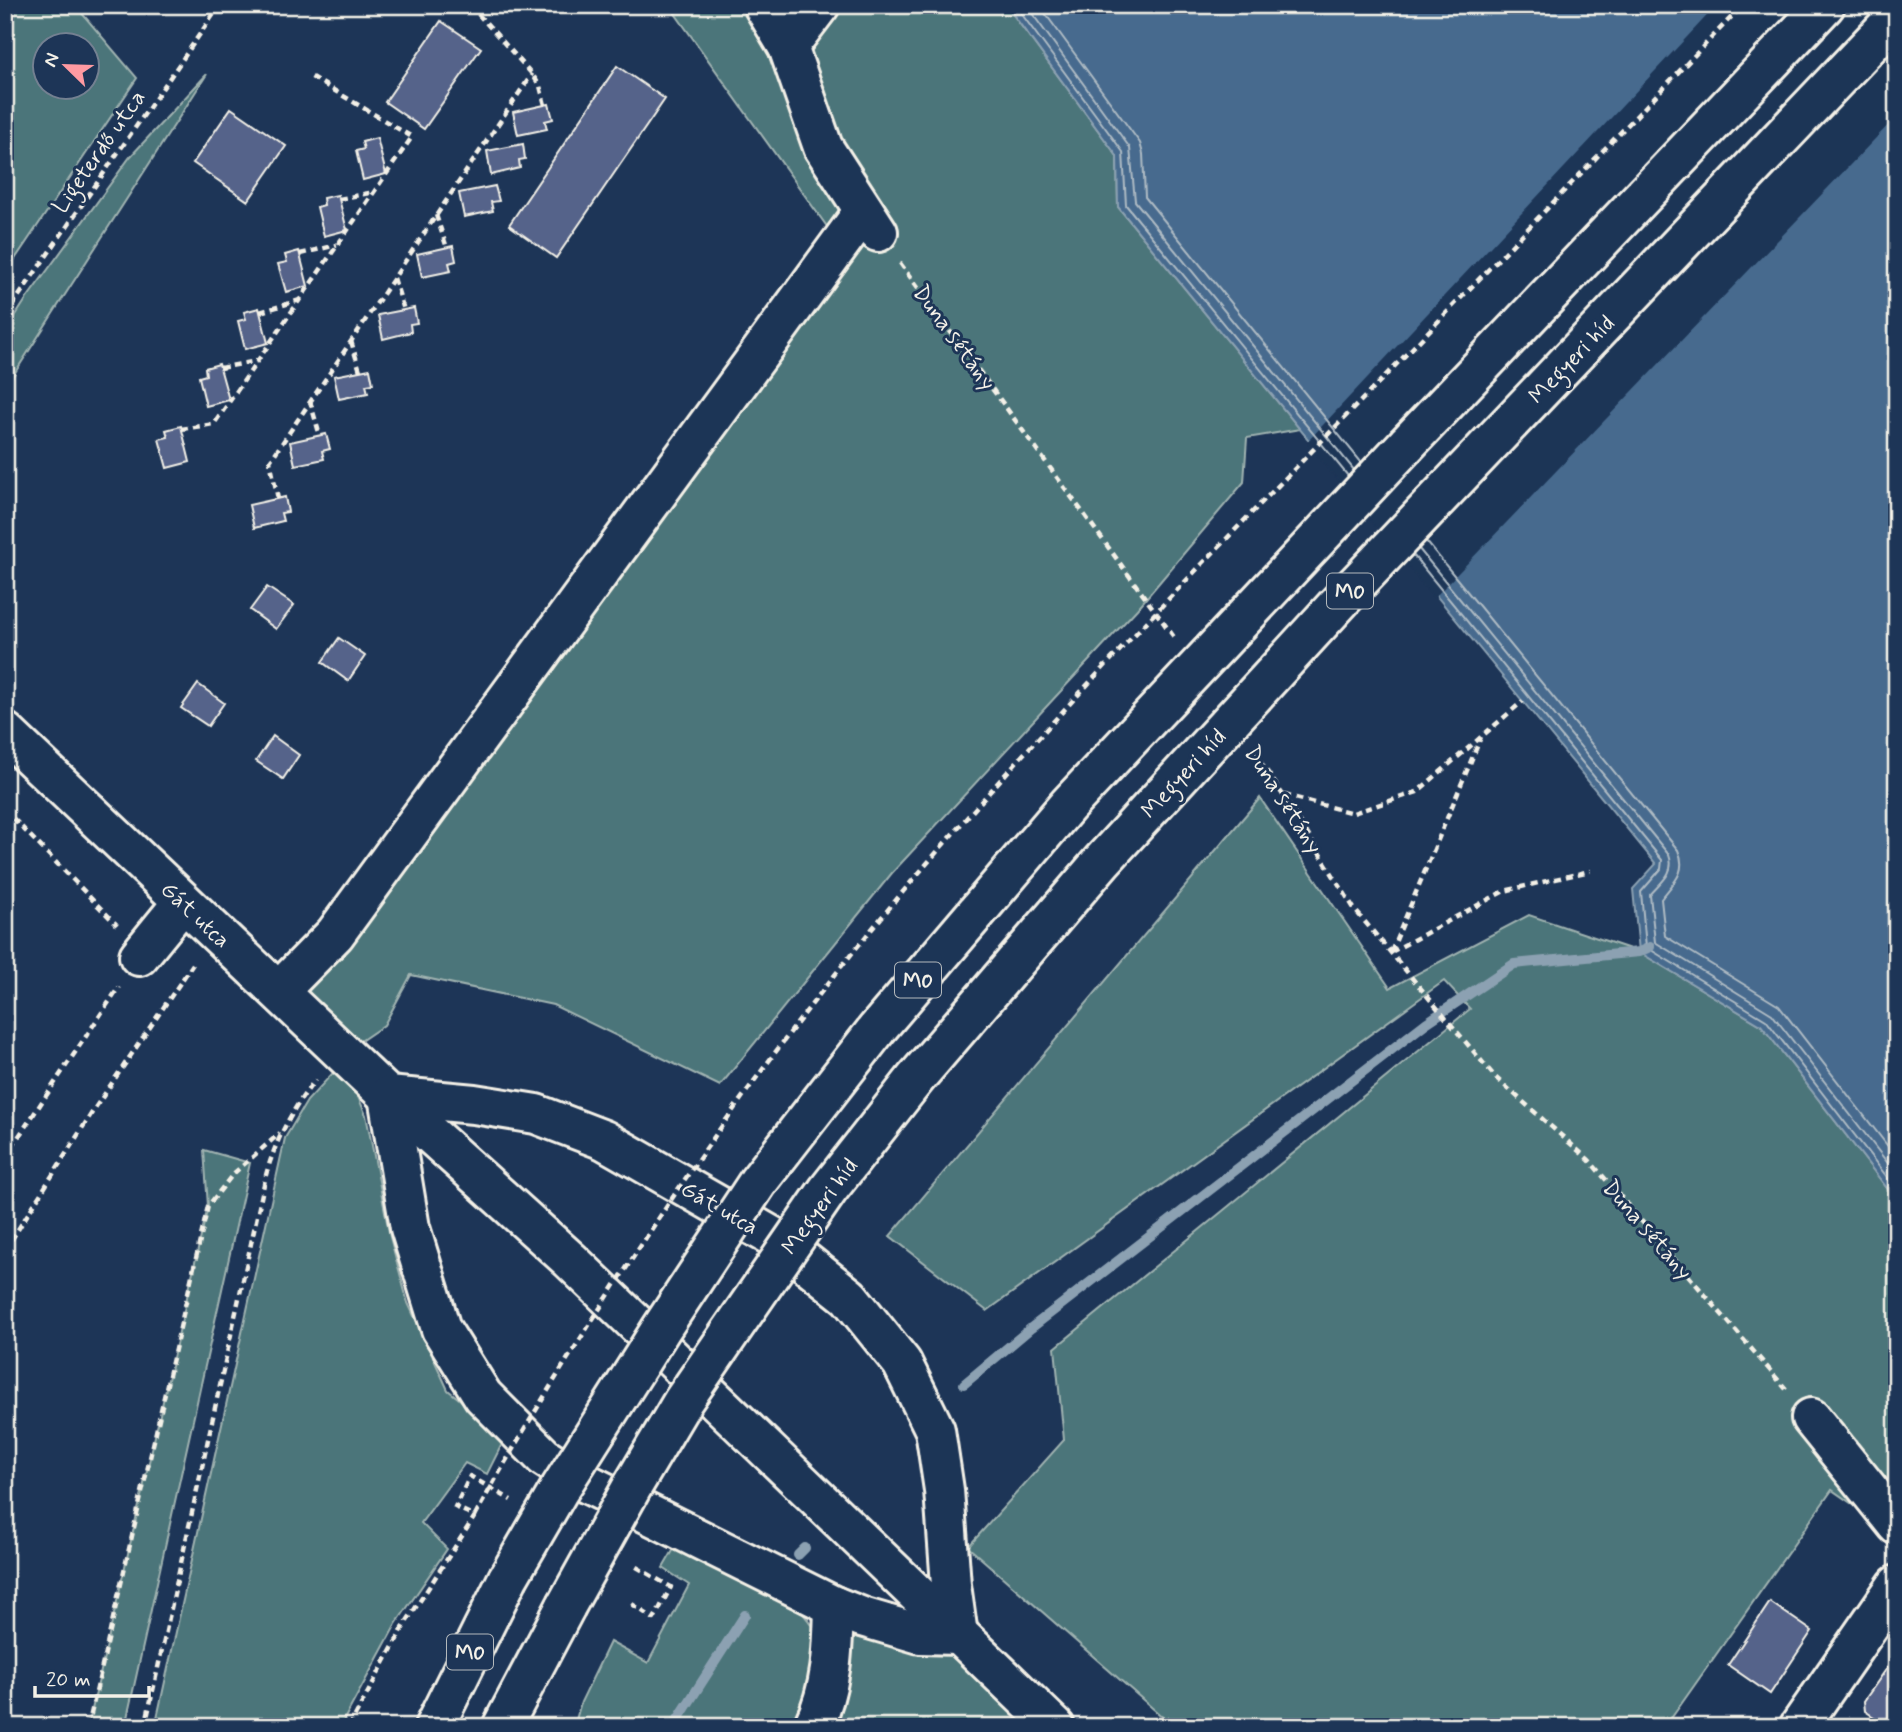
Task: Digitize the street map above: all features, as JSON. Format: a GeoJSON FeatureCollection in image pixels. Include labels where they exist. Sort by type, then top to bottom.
{"type":"FeatureCollection","features":[{"type":"Feature","properties":{"kind":"main road"},"geometry":{"type":"LineString","coordinates":[[279,991],[335,934],[871,223],[823,147],[788,47],[763,5]]}},
{"type":"Feature","properties":{"kind":"main road"},"geometry":{"type":"LineString","coordinates":[[788,47],[820,5]]}},
{"type":"Feature","properties":{"kind":"main road","name":"M0"},"geometry":{"type":"LineString","coordinates":[[434,1727],[508,1578],[559,1490],[661,1329],[758,1182],[886,1018],[1068,805],[1825,5]]}},
{"type":"Feature","properties":{"kind":"main road","name":"Megyeri híd"},"geometry":{"type":"LineString","coordinates":[[502,1727],[632,1487],[683,1401],[828,1190],[915,1078],[1102,861],[1344,597],[1897,16]]}},
{"type":"Feature","properties":{"kind":"main road","name":"Gát utca"},"geometry":{"type":"LineString","coordinates":[[5,732],[388,1096],[474,1104],[536,1115],[604,1140],[775,1238],[849,1297],[902,1363],[935,1430],[944,1490],[951,1585],[958,1635]]}},
{"type":"Feature","properties":{"kind":"main road"},"geometry":{"type":"LineString","coordinates":[[139,956],[183,902]]}},
{"type":"Feature","properties":{"kind":"main road"},"geometry":{"type":"LineString","coordinates":[[388,1096],[410,1228],[441,1329],[483,1396],[544,1457],[578,1479],[834,1606],[862,1618],[920,1634],[958,1635]]}},
{"type":"Feature","properties":{"kind":"main road"},"geometry":{"type":"LineString","coordinates":[[388,1096],[570,1260],[1055,1727]]}},
{"type":"Feature","properties":{"kind":"main road"},"geometry":{"type":"LineString","coordinates":[[1811,1418],[1897,1525]]}},
{"type":"Feature","properties":{"kind":"main road"},"geometry":{"type":"LineString","coordinates":[[1799,1727],[1897,1585]]}},
{"type":"Feature","properties":{"kind":"main road"},"geometry":{"type":"LineString","coordinates":[[813,1727],[825,1700],[830,1676],[834,1606]]}},
{"type":"Feature","properties":{"kind":"path","name":"Ligeterdő utca"},"geometry":{"type":"LineString","coordinates":[[5,316],[220,5]]}},
{"type":"Feature","properties":{"kind":"path"},"geometry":{"type":"LineString","coordinates":[[470,5],[533,75],[540,86],[545,105]]}},
{"type":"Feature","properties":{"kind":"path"},"geometry":{"type":"LineString","coordinates":[[349,1727],[407,1621],[475,1516],[514,1444],[678,1188],[773,1055],[875,924],[975,809],[1215,549],[1743,5]]}},
{"type":"Feature","properties":{"kind":"path"},"geometry":{"type":"LineString","coordinates":[[278,499],[270,461],[533,75]]}},
{"type":"Feature","properties":{"kind":"path"},"geometry":{"type":"LineString","coordinates":[[181,429],[214,424],[412,137],[310,76]]}},
{"type":"Feature","properties":{"kind":"path"},"geometry":{"type":"LineString","coordinates":[[339,199],[374,192]]}},
{"type":"Feature","properties":{"kind":"path"},"geometry":{"type":"LineString","coordinates":[[436,215],[447,248]]}},
{"type":"Feature","properties":{"kind":"path","name":"Duna sétány"},"geometry":{"type":"LineString","coordinates":[[871,223],[1175,640]]}},
{"type":"Feature","properties":{"kind":"path"},"geometry":{"type":"LineString","coordinates":[[300,254],[338,245]]}},
{"type":"Feature","properties":{"kind":"path"},"geometry":{"type":"LineString","coordinates":[[394,278],[404,310]]}},
{"type":"Feature","properties":{"kind":"path"},"geometry":{"type":"LineString","coordinates":[[260,312],[300,300]]}},
{"type":"Feature","properties":{"kind":"path"},"geometry":{"type":"LineString","coordinates":[[351,340],[360,371]]}},
{"type":"Feature","properties":{"kind":"path"},"geometry":{"type":"LineString","coordinates":[[220,368],[258,361]]}},
{"type":"Feature","properties":{"kind":"path"},"geometry":{"type":"LineString","coordinates":[[310,401],[320,436]]}},
{"type":"Feature","properties":{"kind":"path"},"geometry":{"type":"LineString","coordinates":[[1283,795],[1353,813],[1417,792],[1522,701]]}},
{"type":"Feature","properties":{"kind":"path"},"geometry":{"type":"LineString","coordinates":[[1390,952],[1481,736]]}},
{"type":"Feature","properties":{"kind":"path","name":"Duna sétány"},"geometry":{"type":"LineString","coordinates":[[1252,751],[1355,910],[1415,982],[1495,1077],[1588,1160],[1811,1418]]}},
{"type":"Feature","properties":{"kind":"path"},"geometry":{"type":"LineString","coordinates":[[5,810],[121,928],[139,956],[5,1157]]}},
{"type":"Feature","properties":{"kind":"path"},"geometry":{"type":"LineString","coordinates":[[1390,952],[1504,891],[1590,871]]}},
{"type":"Feature","properties":{"kind":"path"},"geometry":{"type":"LineString","coordinates":[[5,1250],[95,1108],[176,987],[216,934]]}},
{"type":"Feature","properties":{"kind":"path"},"geometry":{"type":"LineString","coordinates":[[145,1727],[266,1175],[281,1132],[306,1091],[343,1053]]}},
{"type":"Feature","properties":{"kind":"path"},"geometry":{"type":"LineString","coordinates":[[88,1727],[208,1206],[233,1174],[281,1132]]}},
{"type":"Feature","properties":{"kind":"path"},"geometry":{"type":"LineString","coordinates":[[475,1516],[455,1507],[470,1476],[517,1503],[544,1457]]}},
{"type":"Feature","properties":{"kind":"path"},"geometry":{"type":"LineString","coordinates":[[628,1562],[671,1587],[654,1619],[632,1604]]}},
{"type":"Feature","properties":{"kind":"green space"},"geometry":{"type":"Polygon","coordinates":[[[5,5],[75,5],[98,32],[32,32],[32,102],[102,102],[102,37],[137,78],[5,274],[5,5]]]}},
{"type":"Feature","properties":{"kind":"green space"},"geometry":{"type":"Polygon","coordinates":[[[669,5],[1006,5],[1117,156],[1118,207],[1300,429],[1247,438],[1244,482],[1137,609],[892,873],[720,1086],[553,1005],[411,975],[384,1025],[343,1053],[279,991],[833,235],[669,5]]]}},
{"type":"Feature","properties":{"kind":"green space"},"geometry":{"type":"Polygon","coordinates":[[[207,74],[5,388],[5,332],[130,157],[207,74]]]}},
{"type":"Feature","properties":{"kind":"green space"},"geometry":{"type":"Polygon","coordinates":[[[1260,798],[1390,988],[1529,915],[1639,952],[1761,1025],[1897,1201],[1897,1535],[1832,1490],[1665,1727],[1174,1727],[968,1547],[1064,1440],[1055,1348],[1470,1009],[1444,981],[987,1311],[890,1236],[1260,798]]]}},
{"type":"Feature","properties":{"kind":"green space"},"geometry":{"type":"Polygon","coordinates":[[[343,1062],[366,1115],[390,1237],[408,1303],[448,1390],[506,1436],[487,1474],[465,1463],[421,1523],[447,1549],[396,1624],[340,1727],[155,1727],[285,1138],[307,1101],[343,1062]]]}},
{"type":"Feature","properties":{"kind":"green space"},"geometry":{"type":"Polygon","coordinates":[[[204,1150],[250,1163],[125,1727],[88,1727],[208,1206],[204,1150]]]}},
{"type":"Feature","properties":{"kind":"green space"},"geometry":{"type":"Polygon","coordinates":[[[678,1542],[796,1605],[813,1626],[816,1652],[798,1727],[574,1727],[581,1702],[610,1642],[648,1663],[689,1585],[663,1568],[678,1542]]]}},
{"type":"Feature","properties":{"kind":"green space"},"geometry":{"type":"Polygon","coordinates":[[[857,1628],[952,1651],[1042,1727],[827,1727],[850,1641],[857,1628]]]}},
{"type":"Feature","properties":{"kind":"water"},"geometry":{"type":"Polygon","coordinates":[[[1006,5],[1897,5],[1897,1201],[1761,1025],[1639,952],[1633,889],[1656,864],[1118,207],[1117,156],[1006,5]]]}},
{"type":"Feature","properties":{"kind":"pier"},"geometry":{"type":"Polygon","coordinates":[[[1717,5],[1897,5],[1897,116],[1434,598],[1307,442],[1717,5]]]}},
{"type":"Feature","properties":{"kind":"building"},"geometry":{"type":"Polygon","coordinates":[[[441,21],[481,48],[424,129],[385,102],[441,21]]]}},
{"type":"Feature","properties":{"kind":"building"},"geometry":{"type":"Polygon","coordinates":[[[617,66],[665,99],[556,258],[509,225],[617,66]]]}},
{"type":"Feature","properties":{"kind":"building"},"geometry":{"type":"Polygon","coordinates":[[[549,104],[553,119],[545,121],[547,129],[518,135],[513,112],[549,104]]]}},
{"type":"Feature","properties":{"kind":"building"},"geometry":{"type":"Polygon","coordinates":[[[231,108],[286,146],[248,201],[193,163],[231,108]]]}},
{"type":"Feature","properties":{"kind":"building"},"geometry":{"type":"Polygon","coordinates":[[[377,138],[386,174],[363,180],[356,151],[364,149],[362,142],[377,138]]]}},
{"type":"Feature","properties":{"kind":"building"},"geometry":{"type":"Polygon","coordinates":[[[523,144],[525,159],[519,160],[520,168],[491,175],[487,151],[523,144]]]}},
{"type":"Feature","properties":{"kind":"building"},"geometry":{"type":"Polygon","coordinates":[[[495,186],[499,201],[491,202],[493,211],[464,217],[459,193],[495,186]]]}},
{"type":"Feature","properties":{"kind":"building"},"geometry":{"type":"Polygon","coordinates":[[[338,195],[347,230],[324,236],[317,207],[324,205],[323,198],[338,195]]]}},
{"type":"Feature","properties":{"kind":"building"},"geometry":{"type":"Polygon","coordinates":[[[453,246],[456,261],[449,263],[451,271],[422,277],[417,254],[453,246]]]}},
{"type":"Feature","properties":{"kind":"building"},"geometry":{"type":"Polygon","coordinates":[[[299,251],[308,286],[286,292],[278,264],[287,262],[285,255],[299,251]]]}},
{"type":"Feature","properties":{"kind":"building"},"geometry":{"type":"Polygon","coordinates":[[[259,308],[268,343],[245,349],[238,321],[246,319],[244,312],[259,308]]]}},
{"type":"Feature","properties":{"kind":"building"},"geometry":{"type":"Polygon","coordinates":[[[414,308],[417,323],[410,324],[411,332],[383,339],[378,315],[414,308]]]}},
{"type":"Feature","properties":{"kind":"building"},"geometry":{"type":"Polygon","coordinates":[[[219,364],[229,400],[206,406],[199,377],[206,375],[205,368],[219,364]]]}},
{"type":"Feature","properties":{"kind":"building"},"geometry":{"type":"Polygon","coordinates":[[[370,369],[373,384],[366,385],[368,393],[339,399],[334,376],[370,369]]]}},
{"type":"Feature","properties":{"kind":"building"},"geometry":{"type":"Polygon","coordinates":[[[181,426],[190,462],[167,468],[159,439],[168,437],[166,430],[181,426]]]}},
{"type":"Feature","properties":{"kind":"building"},"geometry":{"type":"Polygon","coordinates":[[[326,434],[330,449],[322,451],[324,459],[295,465],[290,442],[326,434]]]}},
{"type":"Feature","properties":{"kind":"building"},"geometry":{"type":"Polygon","coordinates":[[[285,497],[288,512],[281,513],[283,521],[254,528],[249,505],[285,497]]]}},
{"type":"Feature","properties":{"kind":"building"},"geometry":{"type":"Polygon","coordinates":[[[267,587],[294,605],[276,629],[250,610],[267,587]]]}},
{"type":"Feature","properties":{"kind":"building"},"geometry":{"type":"Polygon","coordinates":[[[339,638],[365,656],[348,681],[322,662],[339,638]]]}},
{"type":"Feature","properties":{"kind":"building"},"geometry":{"type":"Polygon","coordinates":[[[198,684],[224,703],[208,726],[181,708],[198,684]]]}},
{"type":"Feature","properties":{"kind":"building"},"geometry":{"type":"Polygon","coordinates":[[[273,736],[299,755],[283,779],[256,761],[273,736]]]}},
{"type":"Feature","properties":{"kind":"building"},"geometry":{"type":"Polygon","coordinates":[[[1770,1602],[1812,1631],[1770,1694],[1728,1665],[1770,1602]]]}},
{"type":"Feature","properties":{"kind":"building"},"geometry":{"type":"Polygon","coordinates":[[[1897,1654],[1897,1727],[1889,1727],[1865,1711],[1864,1701],[1897,1654]]]}},
{"type":"Feature","properties":{"kind":"waterway"},"geometry":{"type":"LineString","coordinates":[[964,1384],[1031,1328],[1426,1023],[1514,964],[1639,952],[1650,947]]}},
{"type":"Feature","properties":{"kind":"waterway"},"geometry":{"type":"LineString","coordinates":[[798,1555],[805,1548]]}},
{"type":"Feature","properties":{"kind":"waterway"},"geometry":{"type":"LineString","coordinates":[[673,1727],[745,1615]]}}]}
